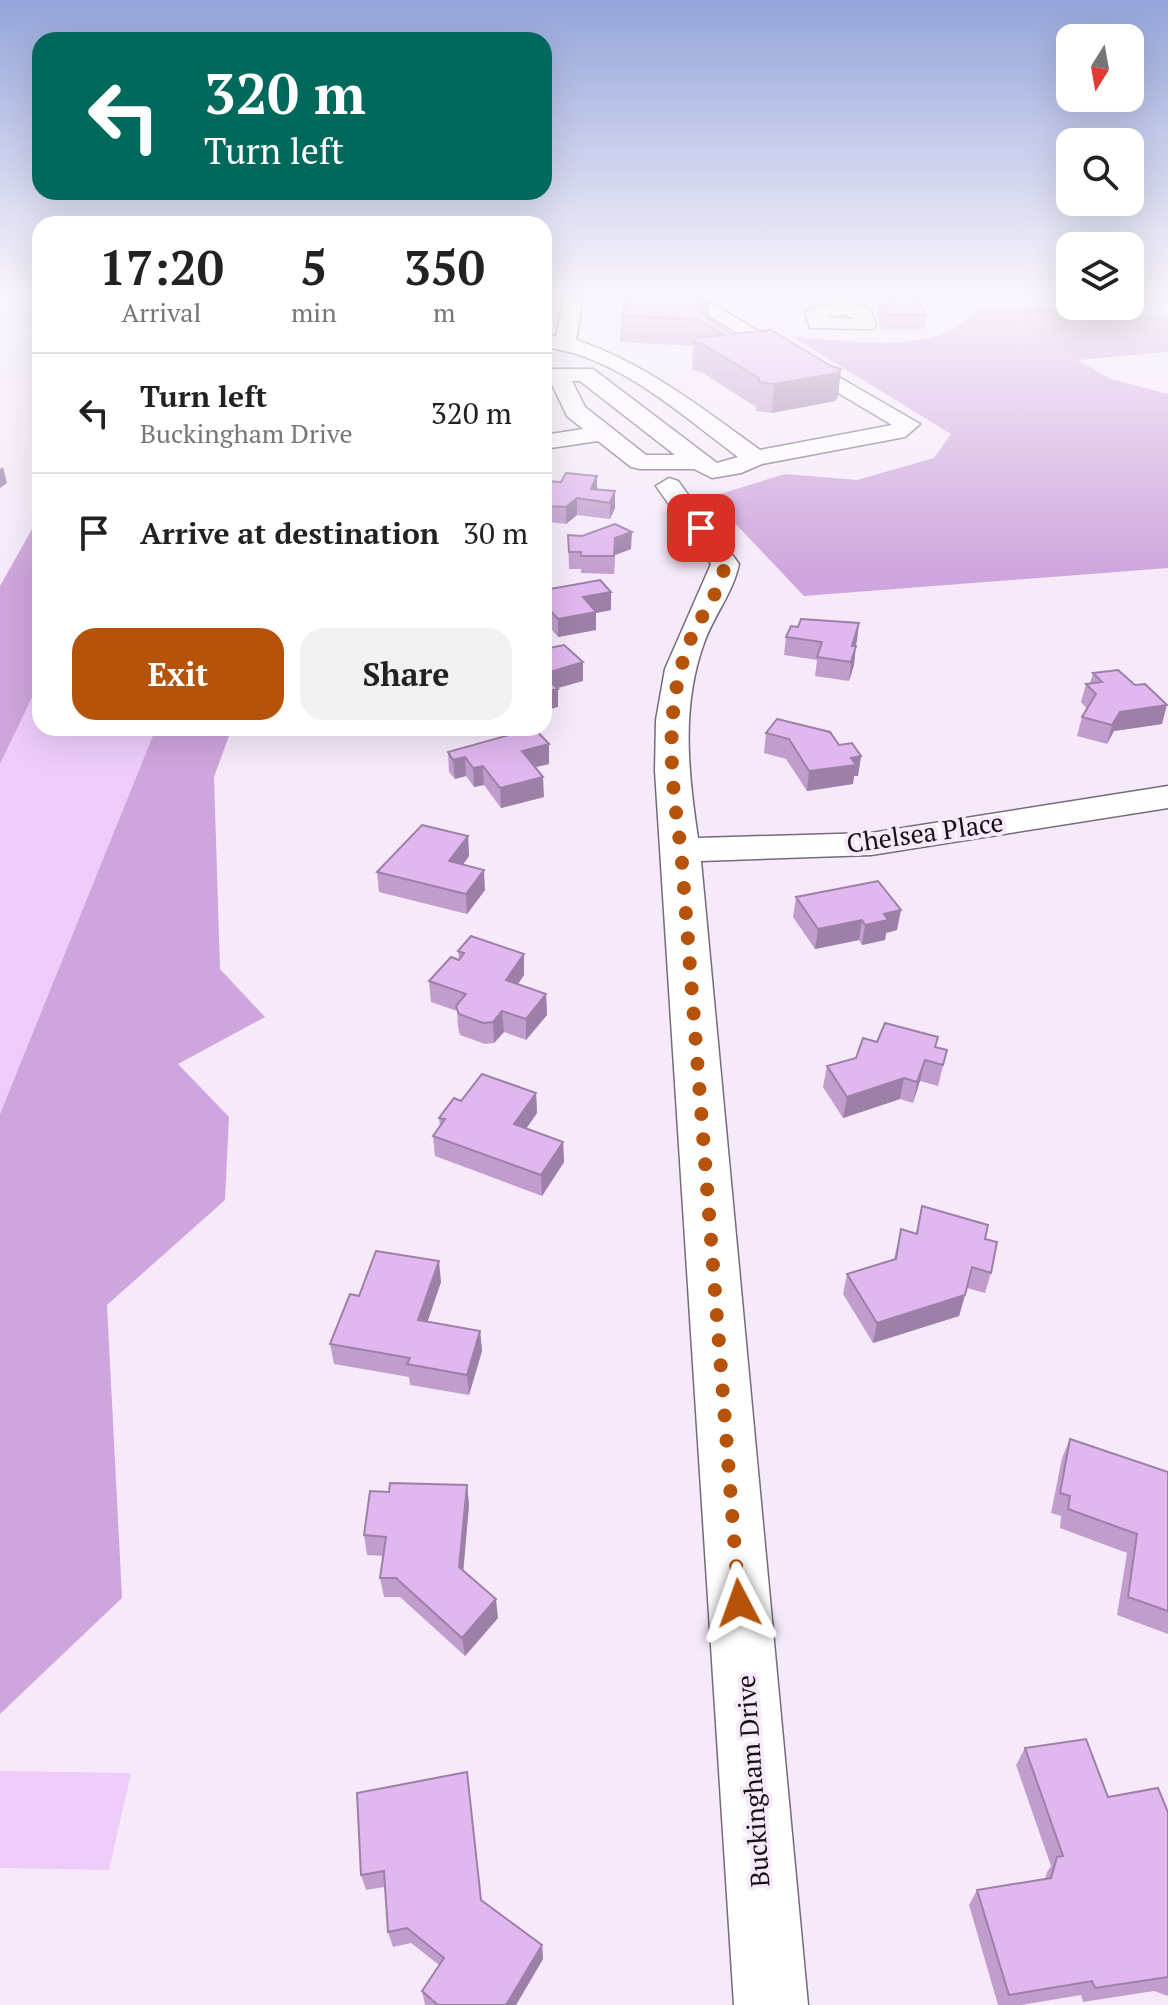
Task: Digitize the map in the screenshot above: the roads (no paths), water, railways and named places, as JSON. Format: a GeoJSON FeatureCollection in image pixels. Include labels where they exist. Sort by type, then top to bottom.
{"type":"FeatureCollection","features":[{"type":"Feature","properties":{"kind":"street"},"geometry":{"type":"LineString","coordinates":[[561,391],[575,411],[640,462],[689,478],[732,468],[756,458],[906,429],[908,424],[851,391]]}},
{"type":"Feature","properties":{"kind":"street"},"geometry":{"type":"LineString","coordinates":[[602,391],[689,478]]}},
{"type":"Feature","properties":{"kind":"street"},"geometry":{"type":"LineString","coordinates":[[657,391],[756,458]]}},
{"type":"Feature","properties":{"kind":"street"},"geometry":{"type":"LineString","coordinates":[[840,417],[883,409]]}},
{"type":"Feature","properties":{"kind":"street"},"geometry":{"type":"LineString","coordinates":[[774,431],[774,434],[800,450]]}},
{"type":"Feature","properties":{"kind":"street"},"geometry":{"type":"LineString","coordinates":[[552,441],[602,433]]}},
{"type":"Feature","properties":{"kind":"street","name":"Buckingham Drive"},"geometry":{"type":"LineString","coordinates":[[689,478],[725,564],[722,584],[690,641],[671,716],[669,767],[681,850],[771,2005]]}},
{"type":"Feature","properties":{"kind":"street","name":"Chelsea Place"},"geometry":{"type":"LineString","coordinates":[[681,850],[871,844],[1168,797]]}}]}
